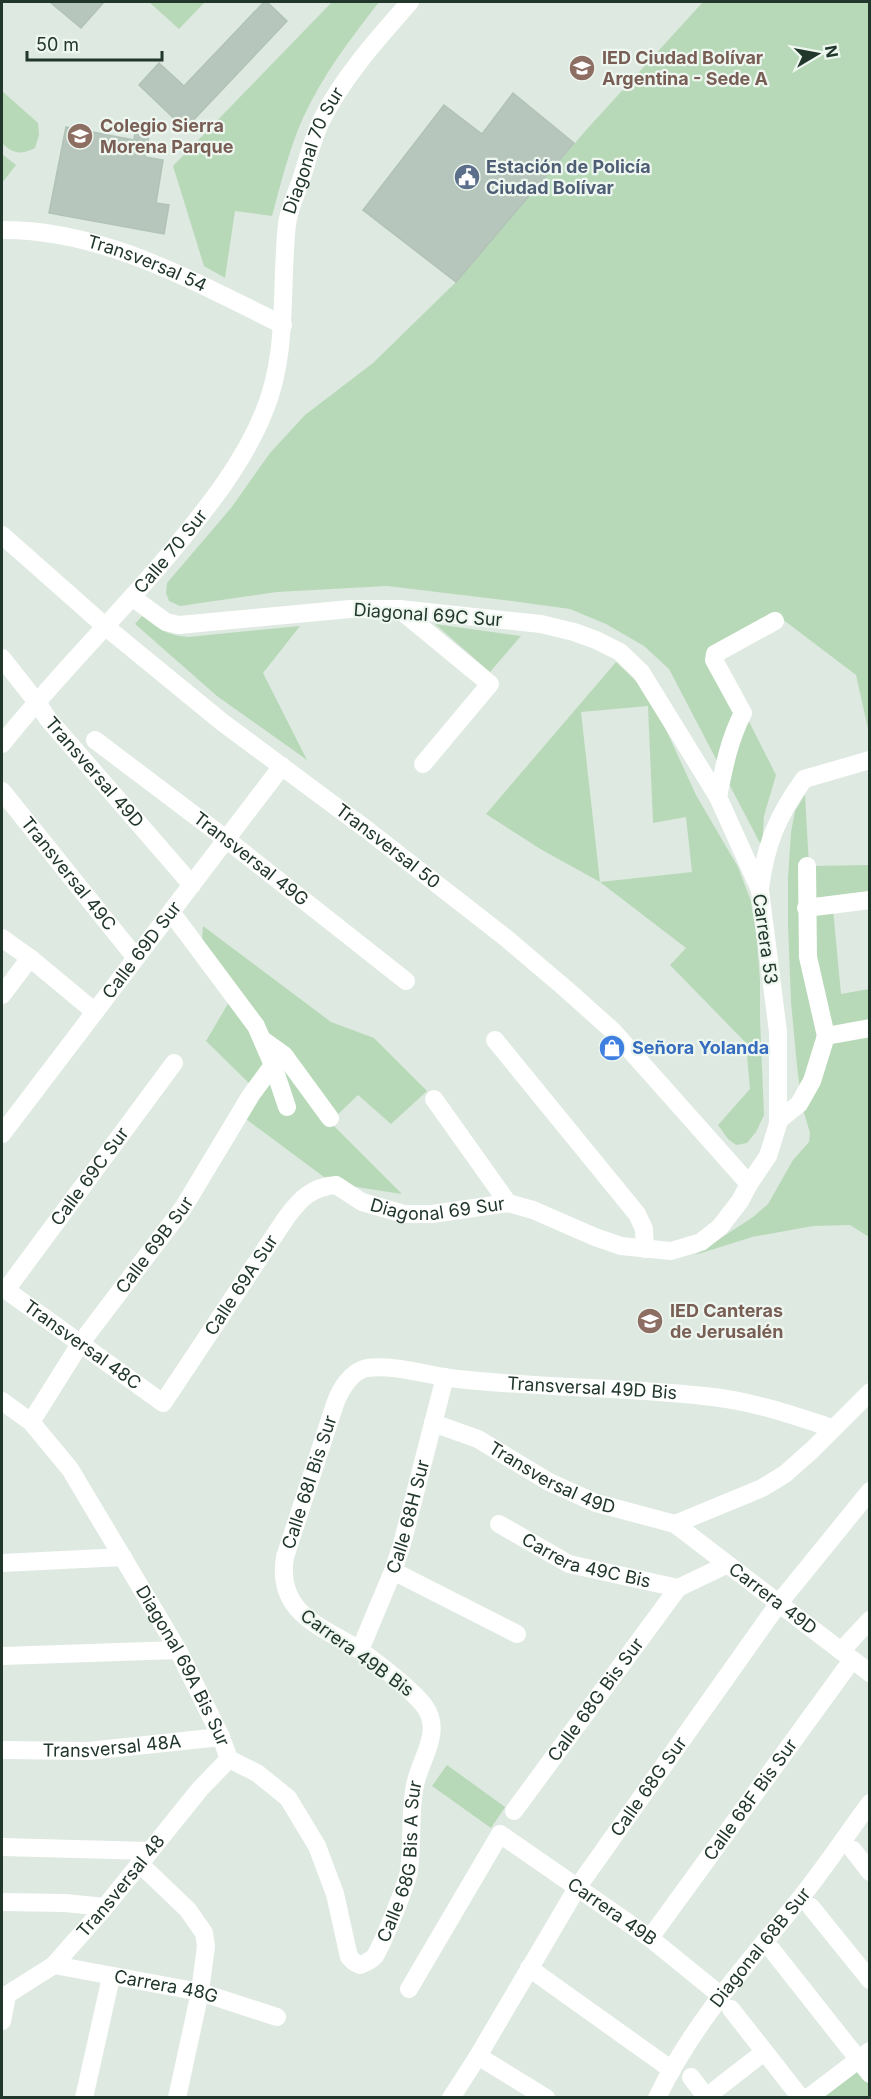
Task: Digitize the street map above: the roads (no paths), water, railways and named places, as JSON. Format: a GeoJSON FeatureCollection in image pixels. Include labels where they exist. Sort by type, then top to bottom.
{"type":"FeatureCollection","features":[{"type":"Feature","properties":{"kind":"street","name":"Diagonal 70 Sur"},"geometry":{"type":"LineString","coordinates":[[283,325],[287,222],[320,122],[342,85],[410,2]]}},
{"type":"Feature","properties":{"kind":"street","name":"Transversal 54"},"geometry":{"type":"LineString","coordinates":[[2,230],[77,238],[158,264],[283,325]]}},
{"type":"Feature","properties":{"kind":"street","name":"Calle 70 Sur"},"geometry":{"type":"LineString","coordinates":[[2,744],[36,701],[133,598],[200,517],[227,479],[265,411],[283,325]]}},
{"type":"Feature","properties":{"kind":"street","name":"Transversal 50"},"geometry":{"type":"LineString","coordinates":[[2,536],[106,627],[222,722],[506,938],[613,1031],[749,1184]]}},
{"type":"Feature","properties":{"kind":"street","name":"Diagonal 69C Sur"},"geometry":{"type":"LineString","coordinates":[[133,598],[166,622],[179,625],[331,610],[399,609],[541,624],[574,632],[620,652]]}},
{"type":"Feature","properties":{"kind":"street"},"geometry":{"type":"LineString","coordinates":[[399,609],[490,684],[423,764]]}},
{"type":"Feature","properties":{"kind":"street"},"geometry":{"type":"LineString","coordinates":[[718,797],[727,750],[743,713],[714,660],[715,654],[775,621]]}},
{"type":"Feature","properties":{"kind":"street","name":"Carrera 53"},"geometry":{"type":"LineString","coordinates":[[620,652],[641,672],[718,797],[760,890],[778,1032],[779,1120],[768,1156],[749,1184]]}},
{"type":"Feature","properties":{"kind":"street","name":"Transversal 49D"},"geometry":{"type":"LineString","coordinates":[[2,658],[48,719],[192,885]]}},
{"type":"Feature","properties":{"kind":"street","name":"Transversal 49G"},"geometry":{"type":"LineString","coordinates":[[95,740],[226,839],[406,981]]}},
{"type":"Feature","properties":{"kind":"street"},"geometry":{"type":"LineString","coordinates":[[760,890],[764,858],[782,812],[804,779],[870,760]]}},
{"type":"Feature","properties":{"kind":"street","name":"Calle 69D Sur"},"geometry":{"type":"LineString","coordinates":[[2,1134],[282,766]]}},
{"type":"Feature","properties":{"kind":"street","name":"Transversal 49C"},"geometry":{"type":"LineString","coordinates":[[2,791],[136,958]]}},
{"type":"Feature","properties":{"kind":"street"},"geometry":{"type":"LineString","coordinates":[[779,1120],[799,1104],[812,1082],[826,1036],[808,957],[807,866]]}},
{"type":"Feature","properties":{"kind":"street"},"geometry":{"type":"LineString","coordinates":[[806,908],[870,900]]}},
{"type":"Feature","properties":{"kind":"street"},"geometry":{"type":"LineString","coordinates":[[171,912],[256,1026],[273,1065],[287,1107]]}},
{"type":"Feature","properties":{"kind":"street"},"geometry":{"type":"LineString","coordinates":[[2,938],[95,1012]]}},
{"type":"Feature","properties":{"kind":"street"},"geometry":{"type":"LineString","coordinates":[[2,995],[30,958]]}},
{"type":"Feature","properties":{"kind":"street"},"geometry":{"type":"LineString","coordinates":[[826,1036],[870,1028]]}},
{"type":"Feature","properties":{"kind":"street"},"geometry":{"type":"LineString","coordinates":[[262,1039],[284,1055],[330,1118]]}},
{"type":"Feature","properties":{"kind":"street"},"geometry":{"type":"LineString","coordinates":[[495,1040],[638,1214],[644,1229],[645,1249],[671,1251],[701,1242],[720,1227],[740,1201],[749,1184]]}},
{"type":"Feature","properties":{"kind":"street","name":"Calle 69C Sur"},"geometry":{"type":"LineString","coordinates":[[4,1289],[174,1063]]}},
{"type":"Feature","properties":{"kind":"street","name":"Calle 69B Sur"},"geometry":{"type":"LineString","coordinates":[[31,1422],[80,1344],[183,1208],[251,1095],[273,1065]]}},
{"type":"Feature","properties":{"kind":"street"},"geometry":{"type":"LineString","coordinates":[[434,1099],[508,1203]]}},
{"type":"Feature","properties":{"kind":"street","name":"Diagonal 69 Sur"},"geometry":{"type":"LineString","coordinates":[[336,1185],[362,1203],[404,1214],[432,1214],[508,1203],[533,1210],[621,1246],[645,1249]]}},
{"type":"Feature","properties":{"kind":"street","name":"Calle 69A Sur"},"geometry":{"type":"LineString","coordinates":[[163,1403],[300,1199],[312,1190],[336,1185]]}},
{"type":"Feature","properties":{"kind":"street","name":"Transversal 48C"},"geometry":{"type":"LineString","coordinates":[[4,1289],[163,1403]]}},
{"type":"Feature","properties":{"kind":"street","name":"Transversal 49D Bis"},"geometry":{"type":"LineString","coordinates":[[351,1377],[365,1368],[383,1367],[445,1377],[705,1396],[776,1409],[832,1428]]}},
{"type":"Feature","properties":{"kind":"street","name":"Calle 68I Bis Sur"},"geometry":{"type":"LineString","coordinates":[[287,1592],[284,1579],[285,1557],[335,1404],[340,1391],[351,1377]]}},
{"type":"Feature","properties":{"kind":"street","name":"Calle 68H Sur"},"geometry":{"type":"LineString","coordinates":[[360,1650],[393,1571],[445,1377]]}},
{"type":"Feature","properties":{"kind":"street"},"geometry":{"type":"LineString","coordinates":[[675,1524],[762,1488],[785,1474],[870,1392]]}},
{"type":"Feature","properties":{"kind":"street","name":"Diagonal 69A Bis Sur"},"geometry":{"type":"LineString","coordinates":[[2,1401],[31,1422],[70,1469],[178,1650],[221,1737],[229,1759],[257,1773],[288,1798],[317,1846],[335,1894],[349,1957],[360,1965]]}},
{"type":"Feature","properties":{"kind":"street"},"geometry":{"type":"LineString","coordinates":[[2,1417],[31,1422]]}},
{"type":"Feature","properties":{"kind":"street","name":"Transversal 49D"},"geometry":{"type":"LineString","coordinates":[[433,1423],[478,1439],[549,1482],[596,1503],[675,1524]]}},
{"type":"Feature","properties":{"kind":"street","name":"Calle 68G Sur"},"geometry":{"type":"LineString","coordinates":[[451,2097],[478,2056],[577,1888],[779,1603],[870,1491]]}},
{"type":"Feature","properties":{"kind":"street","name":"Carrera 49C Bis"},"geometry":{"type":"LineString","coordinates":[[499,1524],[569,1564],[678,1588]]}},
{"type":"Feature","properties":{"kind":"street","name":"Carrera 49D"},"geometry":{"type":"LineString","coordinates":[[675,1524],[870,1673]]}},
{"type":"Feature","properties":{"kind":"street"},"geometry":{"type":"LineString","coordinates":[[2,1563],[123,1557]]}},
{"type":"Feature","properties":{"kind":"street"},"geometry":{"type":"LineString","coordinates":[[678,1588],[726,1565]]}},
{"type":"Feature","properties":{"kind":"street"},"geometry":{"type":"LineString","coordinates":[[393,1571],[517,1634]]}},
{"type":"Feature","properties":{"kind":"street","name":"Calle 68G Bis Sur"},"geometry":{"type":"LineString","coordinates":[[514,1811],[678,1588]]}},
{"type":"Feature","properties":{"kind":"street","name":"Carrera 49B Bis"},"geometry":{"type":"LineString","coordinates":[[287,1592],[305,1618],[360,1650],[417,1697],[427,1709],[432,1725],[428,1748]]}},
{"type":"Feature","properties":{"kind":"street","name":"Calle 68F Bis Sur"},"geometry":{"type":"LineString","coordinates":[[650,1938],[870,1620]]}},
{"type":"Feature","properties":{"kind":"street"},"geometry":{"type":"LineString","coordinates":[[2,1656],[178,1650]]}},
{"type":"Feature","properties":{"kind":"street","name":"Transversal 48A"},"geometry":{"type":"LineString","coordinates":[[2,1750],[88,1751],[221,1737]]}},
{"type":"Feature","properties":{"kind":"street","name":"Calle 68G Bis A Sur"},"geometry":{"type":"LineString","coordinates":[[360,1965],[371,1960],[378,1950],[408,1873],[416,1781],[428,1748]]}},
{"type":"Feature","properties":{"kind":"street","name":"Transversal 48"},"geometry":{"type":"LineString","coordinates":[[4,1997],[54,1965],[105,1907],[200,1789],[229,1759]]}},
{"type":"Feature","properties":{"kind":"street","name":"Diagonal 68B Sur"},"geometry":{"type":"LineString","coordinates":[[657,2097],[672,2070],[726,2002],[870,1803]]}},
{"type":"Feature","properties":{"kind":"street","name":"Carrera 49B"},"geometry":{"type":"LineString","coordinates":[[409,1989],[500,1834],[650,1938],[726,2002],[801,2097]]}},
{"type":"Feature","properties":{"kind":"street"},"geometry":{"type":"LineString","coordinates":[[2,1847],[144,1857],[188,1910],[204,1933],[206,1946],[200,1992],[177,2097]]}},
{"type":"Feature","properties":{"kind":"street"},"geometry":{"type":"LineString","coordinates":[[853,1850],[870,1872]]}},
{"type":"Feature","properties":{"kind":"street"},"geometry":{"type":"LineString","coordinates":[[2,1902],[65,1903],[105,1907]]}},
{"type":"Feature","properties":{"kind":"street"},"geometry":{"type":"LineString","coordinates":[[811,1906],[869,1978]]}},
{"type":"Feature","properties":{"kind":"street"},"geometry":{"type":"LineString","coordinates":[[772,1950],[864,2055],[870,2074]]}},
{"type":"Feature","properties":{"kind":"street","name":"Carrera 48G"},"geometry":{"type":"LineString","coordinates":[[54,1965],[200,1992],[277,2017]]}},
{"type":"Feature","properties":{"kind":"street"},"geometry":{"type":"LineString","coordinates":[[529,1968],[672,2070]]}},
{"type":"Feature","properties":{"kind":"street"},"geometry":{"type":"LineString","coordinates":[[84,2097],[111,1977]]}},
{"type":"Feature","properties":{"kind":"street"},"geometry":{"type":"LineString","coordinates":[[2,2022],[4,1997]]}},
{"type":"Feature","properties":{"kind":"street"},"geometry":{"type":"LineString","coordinates":[[691,2077],[706,2097],[764,2052]]}},
{"type":"Feature","properties":{"kind":"street"},"geometry":{"type":"LineString","coordinates":[[808,2097],[864,2055]]}},
{"type":"Feature","properties":{"kind":"street"},"geometry":{"type":"LineString","coordinates":[[478,2056],[546,2097]]}},
{"type":"Feature","properties":{"kind":"place","name":"IED Ciudad Bolívar Argentina - Sede A"},"geometry":{"type":"Point","coordinates":[582,68]}},
{"type":"Feature","properties":{"kind":"place","name":"Colegio Sierra Morena Parque"},"geometry":{"type":"Point","coordinates":[80,136]}},
{"type":"Feature","properties":{"kind":"place","name":"Estación de Policía Ciudad Bolívar"},"geometry":{"type":"Point","coordinates":[467,177]}},
{"type":"Feature","properties":{"kind":"place","name":"Señora Yolanda"},"geometry":{"type":"Point","coordinates":[612,1048]}},
{"type":"Feature","properties":{"kind":"place","name":"IED Canteras de Jerusalén"},"geometry":{"type":"Point","coordinates":[650,1321]}}]}
